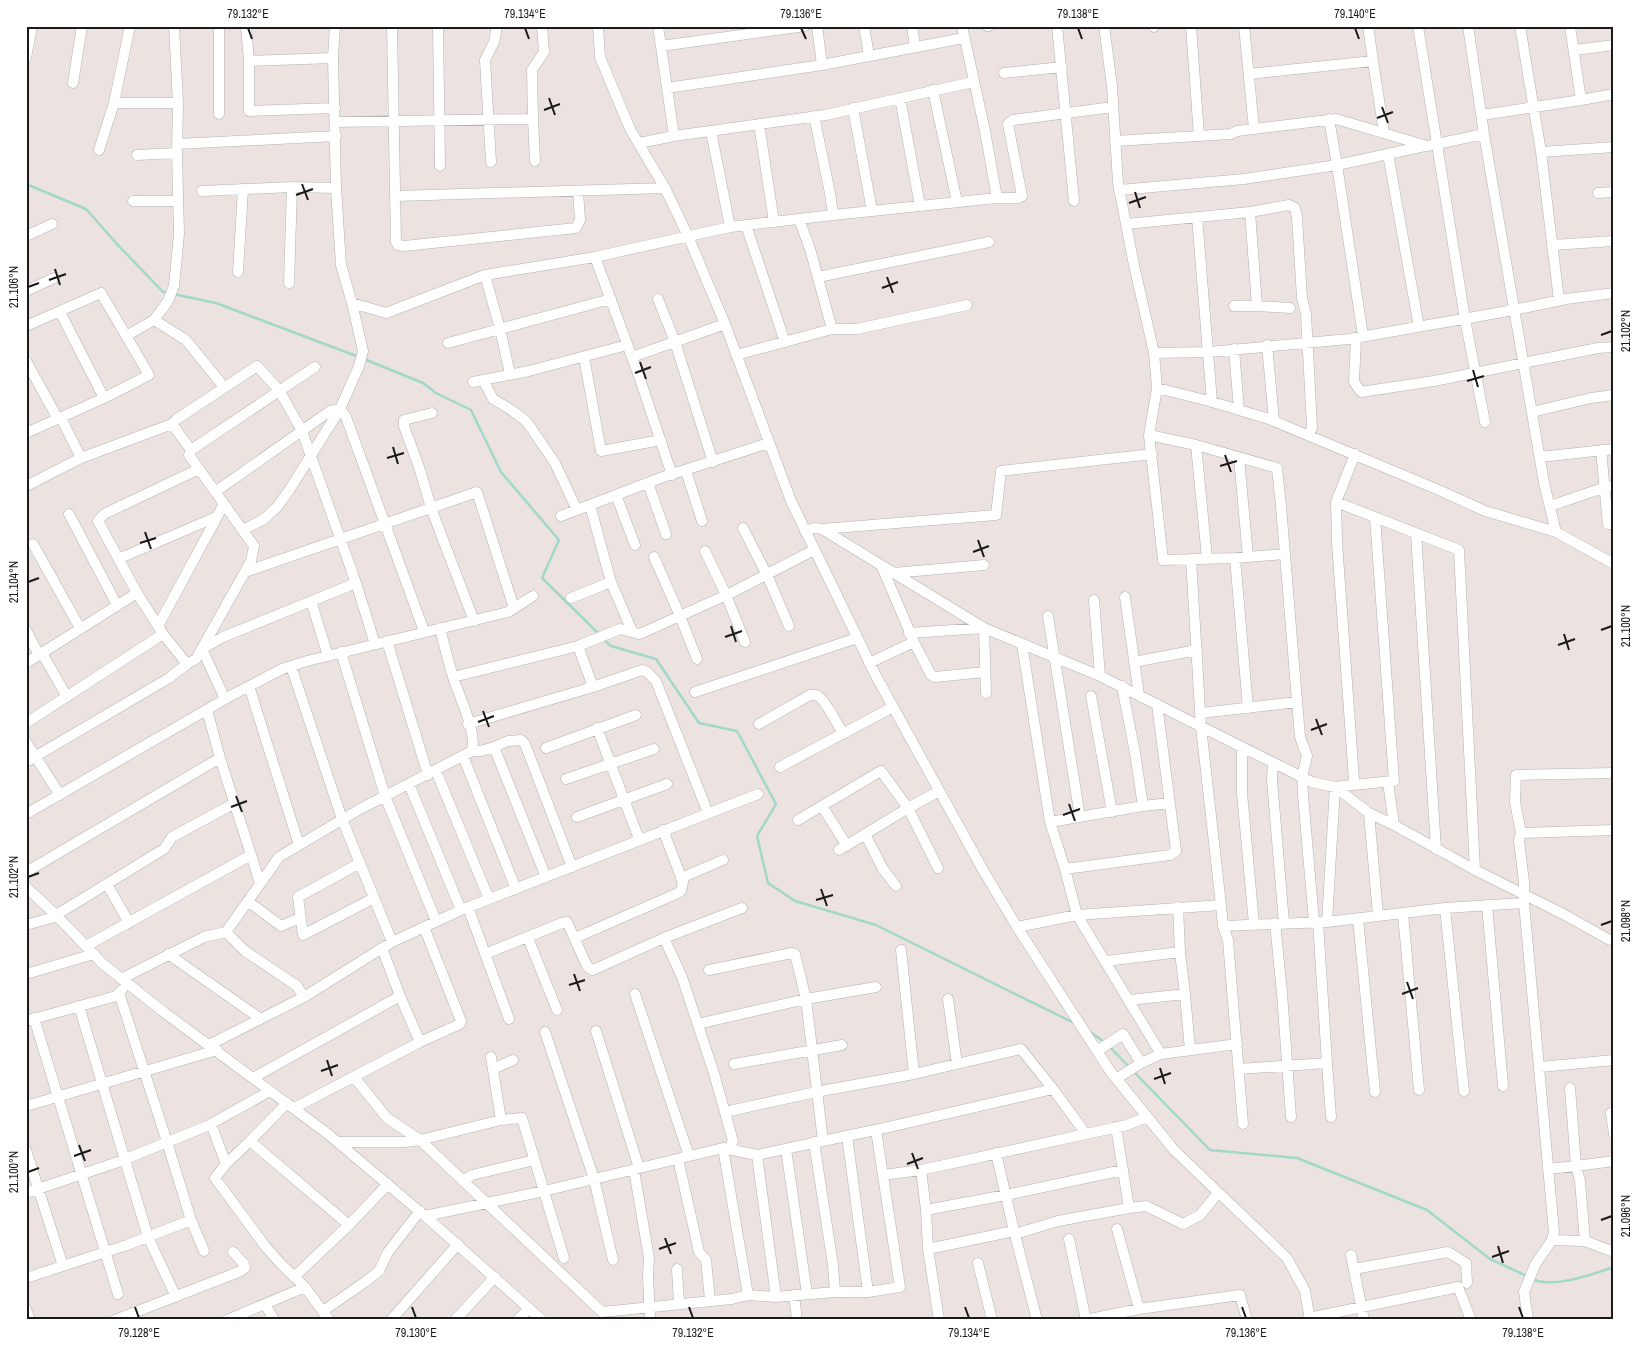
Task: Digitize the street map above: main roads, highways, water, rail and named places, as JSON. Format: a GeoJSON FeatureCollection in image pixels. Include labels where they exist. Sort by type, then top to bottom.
{"type":"FeatureCollection","features":[{"type":"Feature","properties":{"kind":"waterway"},"geometry":{"type":"LineString","coordinates":[[26,184],[86,209],[163,292],[168,293]]}},
{"type":"Feature","properties":{"kind":"waterway"},"geometry":{"type":"LineString","coordinates":[[173,294],[216,303],[359,357]]}},
{"type":"Feature","properties":{"kind":"waterway"},"geometry":{"type":"LineString","coordinates":[[364,359],[423,383],[436,393],[471,410],[501,472],[559,540],[542,578],[600,635]]}},
{"type":"Feature","properties":{"kind":"waterway"},"geometry":{"type":"LineString","coordinates":[[603,639],[611,646],[656,659],[699,723],[737,731],[776,804],[757,836],[768,883],[795,901],[876,925],[1074,1023]]}},
{"type":"Feature","properties":{"kind":"waterway"},"geometry":{"type":"LineString","coordinates":[[1090,1032],[1106,1043]]}},
{"type":"Feature","properties":{"kind":"waterway"},"geometry":{"type":"LineString","coordinates":[[1110,1047],[1130,1068]]}},
{"type":"Feature","properties":{"kind":"waterway"},"geometry":{"type":"LineString","coordinates":[[1134,1072],[1210,1150],[1297,1158],[1427,1210],[1490,1259],[1527,1276]]}},
{"type":"Feature","properties":{"kind":"waterway"},"geometry":{"type":"LineString","coordinates":[[1532,1279],[1541,1282],[1562,1281],[1584,1277],[1614,1267]]}}]}
